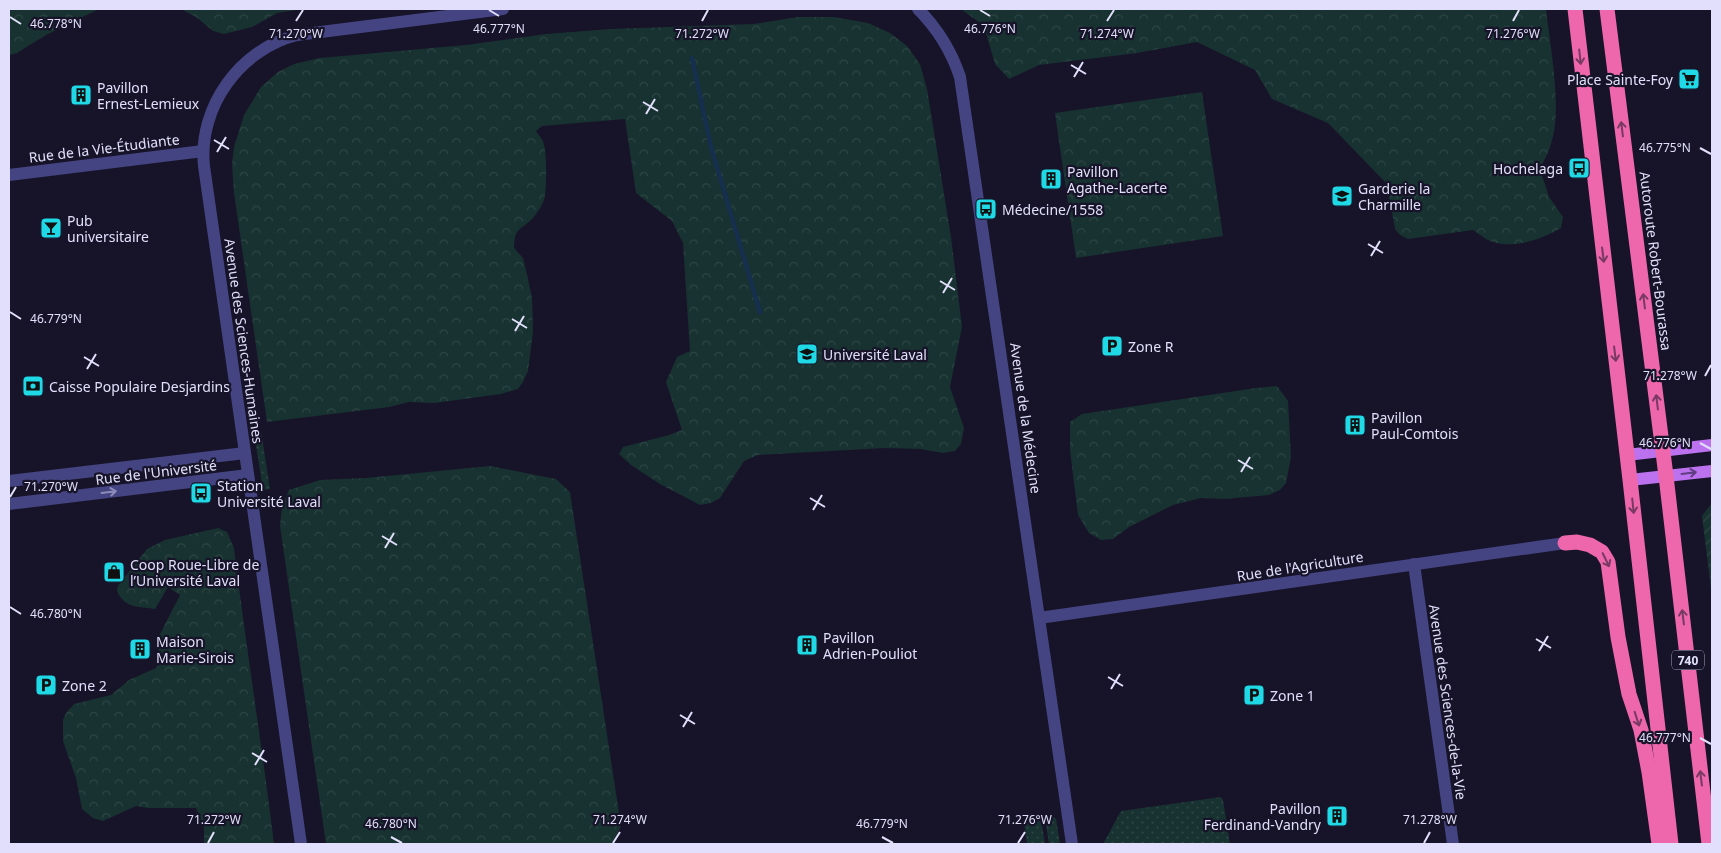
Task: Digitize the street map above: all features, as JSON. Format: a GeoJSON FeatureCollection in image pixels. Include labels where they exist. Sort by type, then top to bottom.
{"type":"FeatureCollection","features":[{"type":"Feature","properties":{"kind":"highway"},"geometry":{"type":"LineString","coordinates":[[1575,9],[1627,455]]}},
{"type":"Feature","properties":{"kind":"highway","name":"Autoroute Robert-Bourassa"},"geometry":{"type":"LineString","coordinates":[[1607,9],[1663,450],[1709,844]]}},
{"type":"Feature","properties":{"kind":"highway","name":"740"},"geometry":{"type":"LineString","coordinates":[[1627,455],[1671,844]]}},
{"type":"Feature","properties":{"kind":"highway"},"geometry":{"type":"LineString","coordinates":[[1565,543],[1577,542],[1590,545],[1602,552],[1608,562],[1618,637],[1629,694],[1641,730],[1659,844]]}},
{"type":"Feature","properties":{"kind":"main road"},"geometry":{"type":"LineString","coordinates":[[1627,455],[1712,445]]}},
{"type":"Feature","properties":{"kind":"main road"},"geometry":{"type":"LineString","coordinates":[[1630,480],[1712,471]]}},
{"type":"Feature","properties":{"kind":"street","name":"Avenue des Sciences-Humaines"},"geometry":{"type":"LineString","coordinates":[[301,844],[202,151],[206,129],[212,110],[223,90],[241,66],[251,57],[283,38],[447,12],[503,9]]}},
{"type":"Feature","properties":{"kind":"street","name":"Avenue de la Médecine"},"geometry":{"type":"LineString","coordinates":[[918,9],[939,32],[949,49],[960,76],[1072,844]]}},
{"type":"Feature","properties":{"kind":"street","name":"Rue de la Vie-Étudiante"},"geometry":{"type":"LineString","coordinates":[[9,175],[202,151]]}},
{"type":"Feature","properties":{"kind":"street","name":"Rue de l'Université"},"geometry":{"type":"LineString","coordinates":[[9,480],[245,453]]}},
{"type":"Feature","properties":{"kind":"street","name":"Rue de l'Université"},"geometry":{"type":"LineString","coordinates":[[9,504],[248,475]]}},
{"type":"Feature","properties":{"kind":"street","name":"Rue de l'Agriculture"},"geometry":{"type":"LineString","coordinates":[[1039,618],[1204,596],[1325,576],[1565,543]]}},
{"type":"Feature","properties":{"kind":"street","name":"Avenue des Sciences-de-la-Vie"},"geometry":{"type":"LineString","coordinates":[[1414,564],[1453,844]]}},
{"type":"Feature","properties":{"kind":"green space"},"geometry":{"type":"Polygon","coordinates":[[[9,9],[99,9],[46,35],[17,53],[9,55],[9,9]]]}},
{"type":"Feature","properties":{"kind":"green space"},"geometry":{"type":"Polygon","coordinates":[[[181,9],[303,9],[277,13],[252,27],[224,34],[213,31],[196,17],[181,9]]]}},
{"type":"Feature","properties":{"kind":"green space"},"geometry":{"type":"Polygon","coordinates":[[[961,9],[1546,9],[1556,93],[1556,110],[1551,144],[1540,169],[1549,197],[1563,217],[1561,228],[1545,236],[1519,244],[1501,244],[1490,241],[1473,230],[1408,239],[1400,235],[1395,229],[1387,184],[1328,123],[1272,99],[1255,70],[1197,42],[1137,53],[1039,65],[1009,79],[995,64],[984,26],[961,9]]]}},
{"type":"Feature","properties":{"kind":"green space"},"geometry":{"type":"Polygon","coordinates":[[[798,17],[834,17],[868,23],[890,33],[907,46],[920,64],[927,89],[951,237],[962,327],[950,387],[964,428],[961,444],[955,451],[943,453],[920,449],[885,448],[758,455],[744,461],[720,498],[711,503],[700,505],[660,484],[631,465],[619,454],[623,447],[682,430],[666,382],[677,357],[690,351],[683,243],[672,221],[636,193],[625,119],[542,126],[536,131],[543,141],[545,153],[546,179],[544,200],[532,219],[518,231],[514,240],[514,248],[523,258],[532,298],[533,332],[528,371],[518,389],[501,394],[434,403],[409,402],[389,407],[267,422],[234,193],[232,164],[234,147],[244,115],[261,87],[278,72],[294,64],[320,58],[466,45],[546,34],[611,29],[754,24],[798,17]]]}},
{"type":"Feature","properties":{"kind":"green space"},"geometry":{"type":"Polygon","coordinates":[[[1202,92],[1223,236],[1076,258],[1055,113],[1202,92]]]}},
{"type":"Feature","properties":{"kind":"green space"},"geometry":{"type":"Polygon","coordinates":[[[1277,386],[1288,401],[1291,457],[1286,483],[1280,490],[1269,495],[1224,499],[1201,498],[1173,505],[1129,527],[1113,539],[1101,540],[1089,533],[1078,515],[1070,450],[1070,422],[1082,414],[1277,386]]]}},
{"type":"Feature","properties":{"kind":"green space"},"geometry":{"type":"Polygon","coordinates":[[[261,431],[270,489],[263,490],[254,432],[261,431]]]}},
{"type":"Feature","properties":{"kind":"green space"},"geometry":{"type":"Polygon","coordinates":[[[490,466],[556,479],[570,492],[621,826],[612,844],[326,844],[280,526],[282,506],[289,490],[320,480],[366,478],[490,466]]]}},
{"type":"Feature","properties":{"kind":"green space"},"geometry":{"type":"Polygon","coordinates":[[[1712,503],[1712,597],[1702,516],[1712,503]]]}},
{"type":"Feature","properties":{"kind":"green space"},"geometry":{"type":"Polygon","coordinates":[[[218,528],[227,532],[234,548],[274,844],[204,844],[204,828],[196,808],[148,808],[136,806],[103,821],[93,818],[82,809],[76,778],[63,741],[63,720],[74,704],[111,695],[129,680],[156,668],[159,662],[158,638],[180,595],[168,587],[155,609],[138,607],[128,604],[120,597],[117,591],[118,586],[147,549],[165,540],[218,528]]]}},
{"type":"Feature","properties":{"kind":"green space"},"geometry":{"type":"Polygon","coordinates":[[[1221,797],[1230,844],[1103,844],[1121,811],[1221,797]]]}},
{"type":"Feature","properties":{"kind":"green space"},"geometry":{"type":"Polygon","coordinates":[[[1054,817],[1056,819],[1060,844],[1049,844],[1045,818],[1054,817]]]}},
{"type":"Feature","properties":{"kind":"green space"},"geometry":{"type":"Polygon","coordinates":[[[1041,819],[1045,844],[1027,844],[1024,822],[1041,819]]]}},
{"type":"Feature","properties":{"kind":"waterway"},"geometry":{"type":"LineString","coordinates":[[692,58],[711,147],[760,312]]}},
{"type":"Feature","properties":{"kind":"place","name":"Place Sainte-Foy"},"geometry":{"type":"Point","coordinates":[1689,79]}},
{"type":"Feature","properties":{"kind":"place","name":"Pavillon Ernest-Lemieux"},"geometry":{"type":"Point","coordinates":[81,95]}},
{"type":"Feature","properties":{"kind":"place","name":"Hochelaga"},"geometry":{"type":"Point","coordinates":[1579,168]}},
{"type":"Feature","properties":{"kind":"place","name":"Pavillon Agathe-Lacerte"},"geometry":{"type":"Point","coordinates":[1051,179]}},
{"type":"Feature","properties":{"kind":"place","name":"Garderie la Charmille"},"geometry":{"type":"Point","coordinates":[1342,196]}},
{"type":"Feature","properties":{"kind":"place","name":"Médecine/1558"},"geometry":{"type":"Point","coordinates":[986,209]}},
{"type":"Feature","properties":{"kind":"place","name":"Pub universitaire"},"geometry":{"type":"Point","coordinates":[51,228]}},
{"type":"Feature","properties":{"kind":"place","name":"Zone R"},"geometry":{"type":"Point","coordinates":[1112,346]}},
{"type":"Feature","properties":{"kind":"place","name":"Université Laval"},"geometry":{"type":"Point","coordinates":[807,354]}},
{"type":"Feature","properties":{"kind":"place","name":"Caisse Populaire Desjardins"},"geometry":{"type":"Point","coordinates":[33,386]}},
{"type":"Feature","properties":{"kind":"place","name":"Pavillon Paul-Comtois"},"geometry":{"type":"Point","coordinates":[1355,425]}},
{"type":"Feature","properties":{"kind":"place","name":"Station Université Laval"},"geometry":{"type":"Point","coordinates":[201,493]}},
{"type":"Feature","properties":{"kind":"place","name":"Coop Roue-Libre de l’Université Laval"},"geometry":{"type":"Point","coordinates":[114,572]}},
{"type":"Feature","properties":{"kind":"place","name":"Pavillon Adrien-Pouliot"},"geometry":{"type":"Point","coordinates":[807,645]}},
{"type":"Feature","properties":{"kind":"place","name":"Maison Marie-Sirois"},"geometry":{"type":"Point","coordinates":[140,649]}},
{"type":"Feature","properties":{"kind":"place","name":"Zone 2"},"geometry":{"type":"Point","coordinates":[46,685]}},
{"type":"Feature","properties":{"kind":"place","name":"Zone 1"},"geometry":{"type":"Point","coordinates":[1254,695]}},
{"type":"Feature","properties":{"kind":"place","name":"Pavillon Ferdinand-Vandry"},"geometry":{"type":"Point","coordinates":[1337,816]}}]}
